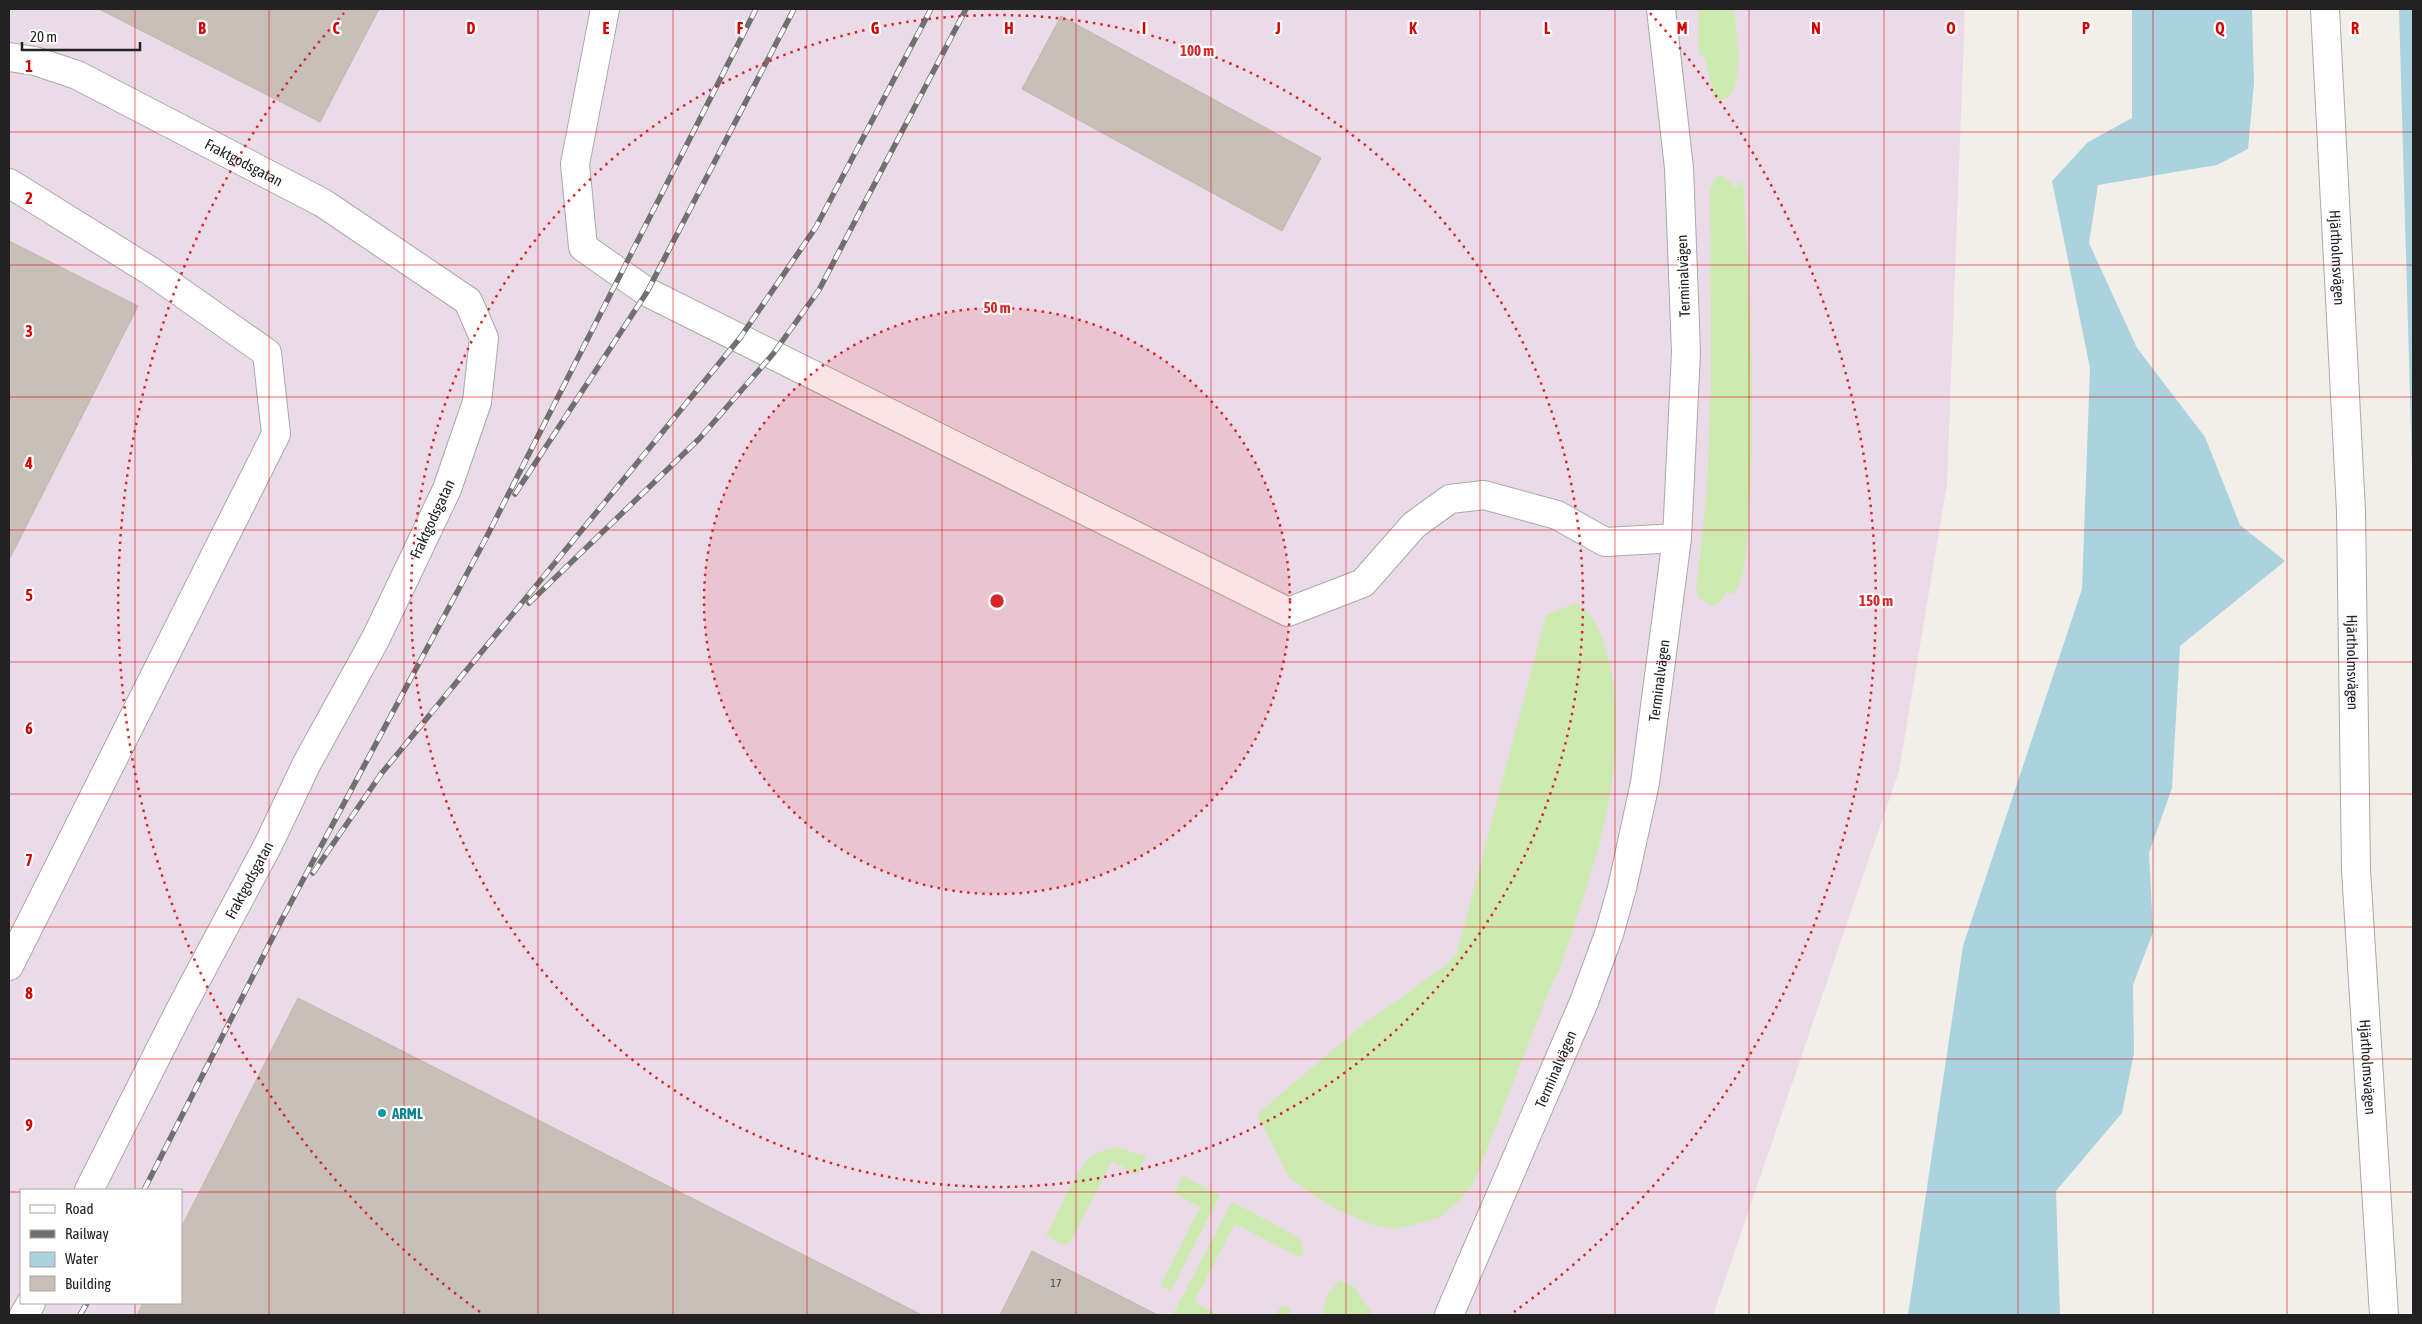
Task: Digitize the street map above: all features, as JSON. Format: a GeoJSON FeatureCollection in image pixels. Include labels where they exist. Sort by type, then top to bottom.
{"type":"FeatureCollection","features":[{"type":"Feature","properties":{"kind":"street"},"geometry":{"type":"LineString","coordinates":[[605,9],[575,164],[583,247],[647,292],[1288,612],[1363,583],[1414,525],[1450,499],[1484,495],[1557,516],[1605,542],[1677,538]]}},
{"type":"Feature","properties":{"kind":"street","name":"Terminalvägen"},"geometry":{"type":"LineString","coordinates":[[1449,1315],[1562,1056],[1609,934],[1632,852],[1645,783],[1677,538],[1686,352],[1679,168],[1661,9]]}},
{"type":"Feature","properties":{"kind":"street","name":"Hjärtholmsvägen"},"geometry":{"type":"LineString","coordinates":[[2326,9],[2351,511],[2356,870],[2384,1315]]}},
{"type":"Feature","properties":{"kind":"street","name":"Fraktgodsgatan"},"geometry":{"type":"LineString","coordinates":[[9,57],[35,61],[77,75],[323,203],[468,301],[484,338],[477,402],[447,489],[376,638],[307,763],[269,843],[180,1010],[90,1189]]}},
{"type":"Feature","properties":{"kind":"street"},"geometry":{"type":"LineString","coordinates":[[9,183],[152,272],[268,353],[276,434],[9,966]]}},
{"type":"Feature","properties":{"kind":"street"},"geometry":{"type":"LineString","coordinates":[[24,1315],[30,1304]]}},
{"type":"Feature","properties":{"kind":"shaded area"},"geometry":{"type":"Polygon","coordinates":[[[9,9],[1965,9],[1947,484],[1899,771],[1713,1315],[9,1315],[9,9]]]}},
{"type":"Feature","properties":{"kind":"green space"},"geometry":{"type":"Polygon","coordinates":[[[1698,9],[1734,9],[1738,48],[1737,79],[1733,91],[1726,98],[1715,100],[1705,58],[1699,54],[1698,9]]]}},
{"type":"Feature","properties":{"kind":"green space"},"geometry":{"type":"Polygon","coordinates":[[[1721,175],[1736,187],[1743,181],[1750,306],[1752,430],[1747,544],[1742,576],[1734,594],[1726,592],[1721,601],[1713,606],[1700,599],[1696,591],[1707,490],[1711,379],[1710,188],[1716,178],[1721,175]]]}},
{"type":"Feature","properties":{"kind":"green space"},"geometry":{"type":"Polygon","coordinates":[[[1576,603],[1587,611],[1599,629],[1606,649],[1614,690],[1616,731],[1613,772],[1606,813],[1585,894],[1559,972],[1553,981],[1473,1185],[1456,1204],[1439,1218],[1396,1229],[1373,1225],[1329,1206],[1289,1178],[1257,1114],[1364,1024],[1446,965],[1457,953],[1546,615],[1576,603]]]}},
{"type":"Feature","properties":{"kind":"green space"},"geometry":{"type":"Polygon","coordinates":[[[1116,1147],[1146,1156],[1137,1175],[1112,1161],[1071,1241],[1064,1245],[1046,1236],[1073,1183],[1085,1164],[1097,1153],[1116,1147]]]}},
{"type":"Feature","properties":{"kind":"green space"},"geometry":{"type":"Polygon","coordinates":[[[1183,1176],[1220,1195],[1171,1291],[1160,1286],[1200,1207],[1174,1193],[1183,1176]]]}},
{"type":"Feature","properties":{"kind":"green space"},"geometry":{"type":"Polygon","coordinates":[[[1232,1202],[1279,1226],[1302,1241],[1303,1256],[1299,1257],[1235,1224],[1194,1302],[1219,1315],[1173,1314],[1232,1202]]]}},
{"type":"Feature","properties":{"kind":"green space"},"geometry":{"type":"Polygon","coordinates":[[[1340,1280],[1354,1287],[1373,1315],[1323,1315],[1327,1295],[1340,1280]]]}},
{"type":"Feature","properties":{"kind":"green space"},"geometry":{"type":"Polygon","coordinates":[[[1286,1305],[1290,1310],[1290,1315],[1275,1315],[1281,1307],[1286,1305]]]}},
{"type":"Feature","properties":{"kind":"water"},"geometry":{"type":"Polygon","coordinates":[[[2132,9],[2252,9],[2254,83],[2248,149],[2217,165],[2098,185],[2089,243],[2137,348],[2205,437],[2240,525],[2285,561],[2180,646],[2172,788],[2149,853],[2153,932],[2133,985],[2134,1053],[2122,1113],[2056,1191],[2060,1315],[1908,1315],[1963,946],[2082,589],[2090,368],[2052,181],[2088,142],[2132,118],[2132,9]]]}},
{"type":"Feature","properties":{"kind":"water"},"geometry":{"type":"Polygon","coordinates":[[[2399,9],[2413,9],[2413,501],[2399,9]]]}},
{"type":"Feature","properties":{"kind":"building"},"geometry":{"type":"Polygon","coordinates":[[[99,9],[379,9],[320,122],[99,9]]]}},
{"type":"Feature","properties":{"kind":"building"},"geometry":{"type":"Polygon","coordinates":[[[1061,16],[1321,158],[1282,231],[1022,89],[1061,16]]]}},
{"type":"Feature","properties":{"kind":"building"},"geometry":{"type":"Polygon","coordinates":[[[9,241],[138,306],[9,560],[9,241]]]}},
{"type":"Feature","properties":{"kind":"building","name":"ARML"},"geometry":{"type":"Polygon","coordinates":[[[298,998],[922,1315],[137,1315],[142,1304],[182,1304],[182,1226],[298,998]]]}},
{"type":"Feature","properties":{"kind":"building"},"geometry":{"type":"Polygon","coordinates":[[[1032,1251],[1158,1315],[1000,1315],[1032,1251]]]}},
{"type":"Feature","properties":{"kind":"railway"},"geometry":{"type":"LineString","coordinates":[[145,1189],[281,921],[486,538],[756,9]]}},
{"type":"Feature","properties":{"kind":"railway"},"geometry":{"type":"LineString","coordinates":[[515,494],[647,292],[794,9]]}},
{"type":"Feature","properties":{"kind":"railway"},"geometry":{"type":"LineString","coordinates":[[313,873],[381,774],[740,338],[816,227],[931,9]]}},
{"type":"Feature","properties":{"kind":"railway"},"geometry":{"type":"LineString","coordinates":[[529,603],[699,439],[773,354],[819,290],[966,9]]}},
{"type":"Feature","properties":{"kind":"railway"},"geometry":{"type":"LineString","coordinates":[[80,1315],[86,1304]]}},
{"type":"Feature","properties":{"kind":"place","name":"ARML"},"geometry":{"type":"Point","coordinates":[382,1113]}}]}
